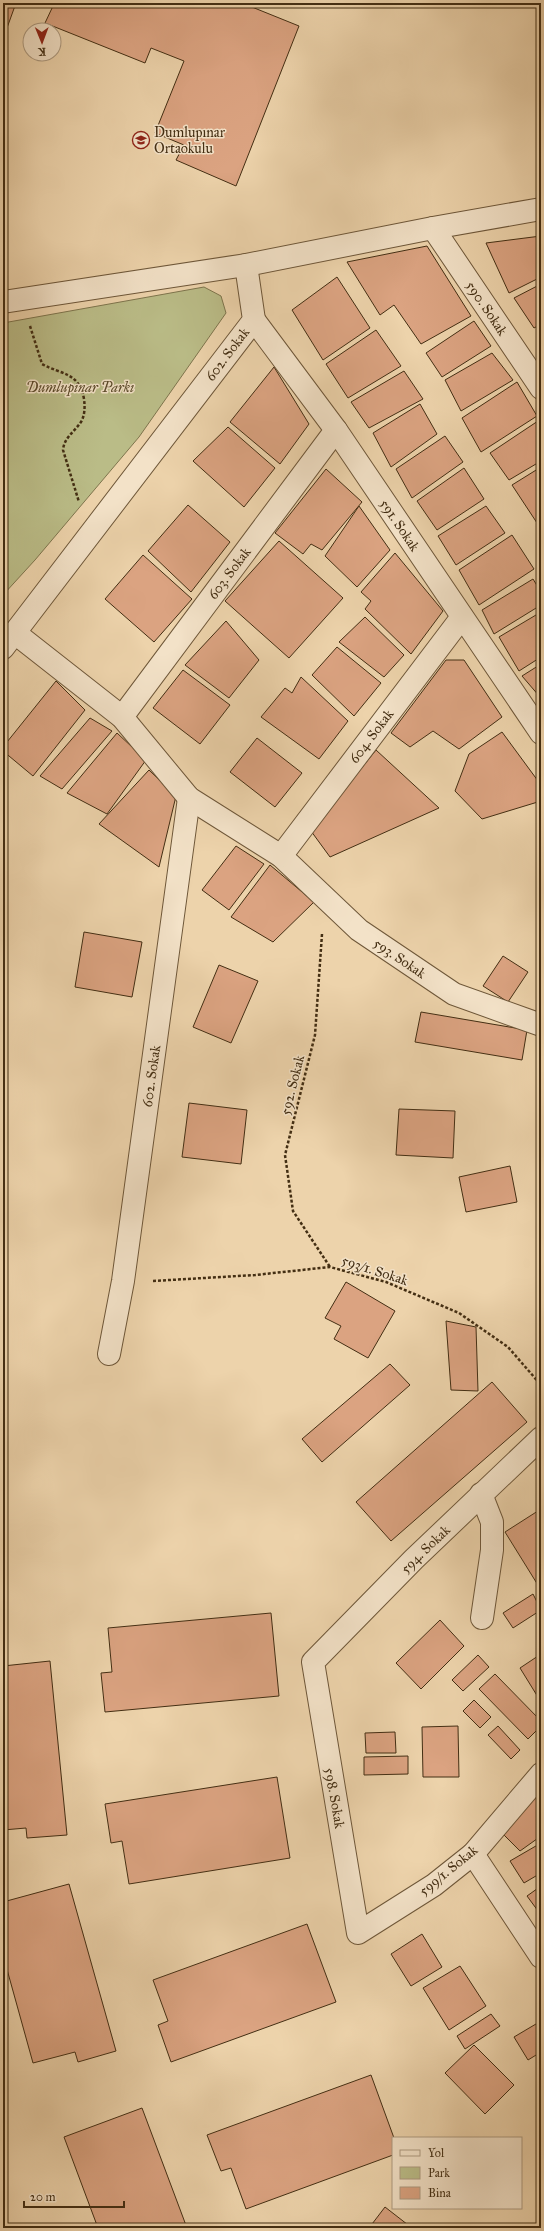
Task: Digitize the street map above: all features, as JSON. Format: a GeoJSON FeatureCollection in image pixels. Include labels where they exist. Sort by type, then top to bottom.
{"type":"FeatureCollection","features":[{"type":"Feature","properties":{"kind":"street"},"geometry":{"type":"LineString","coordinates":[[13,301],[246,265],[433,228],[541,209]]}},
{"type":"Feature","properties":{"kind":"street","name":"590. Sokak"},"geometry":{"type":"LineString","coordinates":[[433,228],[541,388]]}},
{"type":"Feature","properties":{"kind":"street","name":"602. Sokak"},"geometry":{"type":"LineString","coordinates":[[9,641],[254,320],[246,265]]}},
{"type":"Feature","properties":{"kind":"street","name":"591. Sokak"},"geometry":{"type":"LineString","coordinates":[[254,320],[336,430],[541,733]]}},
{"type":"Feature","properties":{"kind":"street","name":"603. Sokak"},"geometry":{"type":"LineString","coordinates":[[122,717],[336,430]]}},
{"type":"Feature","properties":{"kind":"street","name":"604. Sokak"},"geometry":{"type":"LineString","coordinates":[[281,856],[462,617]]}},
{"type":"Feature","properties":{"kind":"street","name":"593. Sokak"},"geometry":{"type":"LineString","coordinates":[[9,641],[122,717],[189,798],[281,856],[359,930],[454,994],[541,1025]]}},
{"type":"Feature","properties":{"kind":"street","name":"602. Sokak"},"geometry":{"type":"LineString","coordinates":[[109,1354],[123,1281],[189,798]]}},
{"type":"Feature","properties":{"kind":"street","name":"594. Sokak"},"geometry":{"type":"LineString","coordinates":[[312,1662],[414,1559],[541,1438]]}},
{"type":"Feature","properties":{"kind":"street"},"geometry":{"type":"LineString","coordinates":[[481,1494],[492,1522],[492,1550],[482,1618]]}},
{"type":"Feature","properties":{"kind":"street","name":"598. Sokak"},"geometry":{"type":"LineString","coordinates":[[312,1662],[358,1933]]}},
{"type":"Feature","properties":{"kind":"street","name":"599/1. Sokak"},"geometry":{"type":"LineString","coordinates":[[358,1933],[434,1885],[473,1854],[541,1774]]}},
{"type":"Feature","properties":{"kind":"street"},"geometry":{"type":"LineString","coordinates":[[473,1854],[541,1957]]}},
{"type":"Feature","properties":{"kind":"path"},"geometry":{"type":"LineString","coordinates":[[13,301],[42,364],[73,377],[82,388],[86,408],[81,422],[64,443],[63,450],[90,534]]}},
{"type":"Feature","properties":{"kind":"path","name":"592. Sokak"},"geometry":{"type":"LineString","coordinates":[[324,897],[315,1035],[285,1155],[293,1211],[330,1267]]}},
{"type":"Feature","properties":{"kind":"path","name":"593/1. Sokak"},"geometry":{"type":"LineString","coordinates":[[123,1281],[172,1280],[255,1275],[330,1267],[386,1282],[459,1313],[508,1347],[541,1385]]}},
{"type":"Feature","properties":{"kind":"green space","name":"Dumlupınar Parkı"},"geometry":{"type":"Polygon","coordinates":[[[204,287],[221,296],[226,313],[139,437],[35,560],[3,595],[3,323],[204,287]]]}},
{"type":"Feature","properties":{"kind":"building"},"geometry":{"type":"Polygon","coordinates":[[[3,3],[16,3],[3,39],[3,3]]]}},
{"type":"Feature","properties":{"kind":"building"},"geometry":{"type":"Polygon","coordinates":[[[44,3],[242,3],[299,26],[236,186],[176,160],[184,145],[155,133],[184,61],[151,48],[145,63],[62,30],[62,22],[45,22],[53,6],[44,3]]]}},
{"type":"Feature","properties":{"kind":"building"},"geometry":{"type":"Polygon","coordinates":[[[541,236],[541,277],[509,293],[486,243],[541,236]]]}},
{"type":"Feature","properties":{"kind":"building"},"geometry":{"type":"Polygon","coordinates":[[[427,246],[471,316],[421,344],[394,305],[380,315],[347,262],[427,246]]]}},
{"type":"Feature","properties":{"kind":"building"},"geometry":{"type":"Polygon","coordinates":[[[337,277],[370,328],[323,360],[292,310],[337,277]]]}},
{"type":"Feature","properties":{"kind":"building"},"geometry":{"type":"Polygon","coordinates":[[[541,284],[541,324],[534,328],[514,298],[541,284]]]}},
{"type":"Feature","properties":{"kind":"building"},"geometry":{"type":"Polygon","coordinates":[[[474,321],[491,346],[442,377],[426,353],[474,321]]]}},
{"type":"Feature","properties":{"kind":"building"},"geometry":{"type":"Polygon","coordinates":[[[376,330],[401,366],[348,398],[326,364],[376,330]]]}},
{"type":"Feature","properties":{"kind":"building"},"geometry":{"type":"Polygon","coordinates":[[[492,353],[513,380],[461,411],[445,380],[492,353]]]}},
{"type":"Feature","properties":{"kind":"building"},"geometry":{"type":"Polygon","coordinates":[[[274,367],[309,424],[280,464],[230,422],[274,367]]]}},
{"type":"Feature","properties":{"kind":"building"},"geometry":{"type":"Polygon","coordinates":[[[404,371],[423,399],[369,428],[351,402],[404,371]]]}},
{"type":"Feature","properties":{"kind":"building"},"geometry":{"type":"Polygon","coordinates":[[[517,382],[537,416],[481,452],[462,418],[517,382]]]}},
{"type":"Feature","properties":{"kind":"building"},"geometry":{"type":"Polygon","coordinates":[[[420,404],[437,434],[391,467],[373,433],[420,404]]]}},
{"type":"Feature","properties":{"kind":"building"},"geometry":{"type":"Polygon","coordinates":[[[541,419],[541,461],[509,480],[490,453],[541,419]]]}},
{"type":"Feature","properties":{"kind":"building"},"geometry":{"type":"Polygon","coordinates":[[[228,427],[275,468],[244,507],[193,461],[228,427]]]}},
{"type":"Feature","properties":{"kind":"building"},"geometry":{"type":"Polygon","coordinates":[[[445,436],[463,462],[412,498],[396,469],[445,436]]]}},
{"type":"Feature","properties":{"kind":"building"},"geometry":{"type":"Polygon","coordinates":[[[541,467],[541,529],[512,485],[541,467]]]}},
{"type":"Feature","properties":{"kind":"building"},"geometry":{"type":"Polygon","coordinates":[[[464,468],[484,499],[437,530],[417,501],[464,468]]]}},
{"type":"Feature","properties":{"kind":"building"},"geometry":{"type":"Polygon","coordinates":[[[326,469],[362,502],[322,550],[311,544],[303,554],[275,533],[326,469]]]}},
{"type":"Feature","properties":{"kind":"building"},"geometry":{"type":"Polygon","coordinates":[[[188,505],[230,542],[191,592],[148,551],[188,505]]]}},
{"type":"Feature","properties":{"kind":"building"},"geometry":{"type":"Polygon","coordinates":[[[359,506],[390,550],[357,587],[325,556],[359,506]]]}},
{"type":"Feature","properties":{"kind":"building"},"geometry":{"type":"Polygon","coordinates":[[[486,506],[505,533],[456,565],[438,536],[486,506]]]}},
{"type":"Feature","properties":{"kind":"building"},"geometry":{"type":"Polygon","coordinates":[[[512,535],[534,569],[479,605],[459,570],[512,535]]]}},
{"type":"Feature","properties":{"kind":"building"},"geometry":{"type":"Polygon","coordinates":[[[279,541],[343,598],[289,658],[225,601],[279,541]]]}},
{"type":"Feature","properties":{"kind":"building"},"geometry":{"type":"Polygon","coordinates":[[[395,553],[443,611],[411,654],[365,609],[371,601],[361,592],[395,553]]]}},
{"type":"Feature","properties":{"kind":"building"},"geometry":{"type":"Polygon","coordinates":[[[143,555],[192,599],[154,642],[105,599],[143,555]]]}},
{"type":"Feature","properties":{"kind":"building"},"geometry":{"type":"Polygon","coordinates":[[[533,579],[541,592],[541,605],[494,634],[482,610],[533,579]]]}},
{"type":"Feature","properties":{"kind":"building"},"geometry":{"type":"Polygon","coordinates":[[[541,612],[541,657],[519,671],[499,637],[541,612]]]}},
{"type":"Feature","properties":{"kind":"building"},"geometry":{"type":"Polygon","coordinates":[[[365,617],[404,655],[384,677],[339,642],[365,617]]]}},
{"type":"Feature","properties":{"kind":"building"},"geometry":{"type":"Polygon","coordinates":[[[226,621],[259,660],[229,698],[185,665],[226,621]]]}},
{"type":"Feature","properties":{"kind":"building"},"geometry":{"type":"Polygon","coordinates":[[[337,647],[381,683],[354,716],[312,675],[337,647]]]}},
{"type":"Feature","properties":{"kind":"building"},"geometry":{"type":"Polygon","coordinates":[[[446,660],[464,660],[502,717],[459,749],[433,731],[410,747],[391,733],[446,660]]]}},
{"type":"Feature","properties":{"kind":"building"},"geometry":{"type":"Polygon","coordinates":[[[541,664],[541,696],[540,697],[522,676],[541,664]]]}},
{"type":"Feature","properties":{"kind":"building"},"geometry":{"type":"Polygon","coordinates":[[[183,670],[230,705],[200,744],[153,708],[183,670]]]}},
{"type":"Feature","properties":{"kind":"building"},"geometry":{"type":"Polygon","coordinates":[[[301,677],[348,721],[319,759],[261,717],[285,688],[292,693],[301,677]]]}},
{"type":"Feature","properties":{"kind":"building"},"geometry":{"type":"Polygon","coordinates":[[[56,681],[85,710],[33,776],[3,751],[3,747],[56,681]]]}},
{"type":"Feature","properties":{"kind":"building"},"geometry":{"type":"Polygon","coordinates":[[[90,718],[112,731],[62,789],[40,776],[90,718]]]}},
{"type":"Feature","properties":{"kind":"building"},"geometry":{"type":"Polygon","coordinates":[[[502,732],[541,785],[541,801],[482,819],[455,791],[469,754],[502,732]]]}},
{"type":"Feature","properties":{"kind":"building"},"geometry":{"type":"Polygon","coordinates":[[[117,733],[146,760],[107,814],[67,793],[117,733]]]}},
{"type":"Feature","properties":{"kind":"building"},"geometry":{"type":"Polygon","coordinates":[[[257,738],[302,773],[275,807],[230,772],[257,738]]]}},
{"type":"Feature","properties":{"kind":"building"},"geometry":{"type":"Polygon","coordinates":[[[376,750],[439,808],[330,857],[311,831],[376,750]]]}},
{"type":"Feature","properties":{"kind":"building"},"geometry":{"type":"Polygon","coordinates":[[[149,770],[176,796],[159,867],[99,824],[149,770]]]}},
{"type":"Feature","properties":{"kind":"building"},"geometry":{"type":"Polygon","coordinates":[[[236,846],[264,864],[229,910],[202,890],[236,846]]]}},
{"type":"Feature","properties":{"kind":"building"},"geometry":{"type":"Polygon","coordinates":[[[270,865],[314,902],[273,942],[231,917],[270,865]]]}},
{"type":"Feature","properties":{"kind":"building"},"geometry":{"type":"Polygon","coordinates":[[[84,932],[142,942],[132,997],[75,987],[84,932]]]}},
{"type":"Feature","properties":{"kind":"building"},"geometry":{"type":"Polygon","coordinates":[[[503,956],[528,972],[508,1002],[483,986],[503,956]]]}},
{"type":"Feature","properties":{"kind":"building"},"geometry":{"type":"Polygon","coordinates":[[[219,965],[258,981],[231,1043],[193,1027],[219,965]]]}},
{"type":"Feature","properties":{"kind":"building"},"geometry":{"type":"Polygon","coordinates":[[[421,1012],[527,1030],[522,1060],[415,1042],[421,1012]]]}},
{"type":"Feature","properties":{"kind":"building"},"geometry":{"type":"Polygon","coordinates":[[[189,1103],[247,1110],[241,1164],[182,1157],[189,1103]]]}},
{"type":"Feature","properties":{"kind":"building"},"geometry":{"type":"Polygon","coordinates":[[[399,1109],[455,1111],[453,1158],[396,1155],[399,1109]]]}},
{"type":"Feature","properties":{"kind":"building"},"geometry":{"type":"Polygon","coordinates":[[[510,1166],[517,1202],[466,1212],[459,1177],[510,1166]]]}},
{"type":"Feature","properties":{"kind":"building"},"geometry":{"type":"Polygon","coordinates":[[[346,1282],[395,1311],[368,1358],[334,1339],[341,1326],[325,1318],[346,1282]]]}},
{"type":"Feature","properties":{"kind":"building"},"geometry":{"type":"Polygon","coordinates":[[[446,1321],[476,1327],[478,1391],[451,1390],[446,1321]]]}},
{"type":"Feature","properties":{"kind":"building"},"geometry":{"type":"Polygon","coordinates":[[[390,1364],[410,1385],[322,1462],[302,1439],[390,1364]]]}},
{"type":"Feature","properties":{"kind":"building"},"geometry":{"type":"Polygon","coordinates":[[[492,1382],[527,1422],[391,1541],[356,1502],[492,1382]]]}},
{"type":"Feature","properties":{"kind":"building"},"geometry":{"type":"Polygon","coordinates":[[[541,1509],[541,1590],[505,1532],[541,1509]]]}},
{"type":"Feature","properties":{"kind":"building"},"geometry":{"type":"Polygon","coordinates":[[[533,1594],[541,1610],[513,1628],[503,1613],[533,1594]]]}},
{"type":"Feature","properties":{"kind":"building"},"geometry":{"type":"Polygon","coordinates":[[[271,1613],[279,1696],[105,1712],[101,1673],[112,1672],[108,1628],[271,1613]]]}},
{"type":"Feature","properties":{"kind":"building"},"geometry":{"type":"Polygon","coordinates":[[[440,1620],[464,1646],[421,1689],[396,1663],[440,1620]]]}},
{"type":"Feature","properties":{"kind":"building"},"geometry":{"type":"Polygon","coordinates":[[[541,1654],[541,1702],[520,1668],[541,1654]]]}},
{"type":"Feature","properties":{"kind":"building"},"geometry":{"type":"Polygon","coordinates":[[[478,1655],[489,1667],[463,1691],[452,1680],[478,1655]]]}},
{"type":"Feature","properties":{"kind":"building"},"geometry":{"type":"Polygon","coordinates":[[[50,1661],[67,1835],[27,1838],[26,1828],[3,1830],[3,1666],[50,1661]]]}},
{"type":"Feature","properties":{"kind":"building"},"geometry":{"type":"Polygon","coordinates":[[[495,1674],[541,1721],[541,1726],[528,1739],[479,1689],[495,1674]]]}},
{"type":"Feature","properties":{"kind":"building"},"geometry":{"type":"Polygon","coordinates":[[[474,1700],[491,1717],[480,1728],[463,1711],[474,1700]]]}},
{"type":"Feature","properties":{"kind":"building"},"geometry":{"type":"Polygon","coordinates":[[[458,1726],[459,1777],[423,1777],[422,1727],[458,1726]]]}},
{"type":"Feature","properties":{"kind":"building"},"geometry":{"type":"Polygon","coordinates":[[[498,1726],[520,1750],[511,1759],[488,1735],[498,1726]]]}},
{"type":"Feature","properties":{"kind":"building"},"geometry":{"type":"Polygon","coordinates":[[[395,1732],[396,1753],[366,1753],[365,1733],[395,1732]]]}},
{"type":"Feature","properties":{"kind":"building"},"geometry":{"type":"Polygon","coordinates":[[[408,1756],[408,1774],[364,1775],[364,1757],[408,1756]]]}},
{"type":"Feature","properties":{"kind":"building"},"geometry":{"type":"Polygon","coordinates":[[[277,1777],[290,1858],[129,1884],[122,1841],[111,1843],[105,1804],[277,1777]]]}},
{"type":"Feature","properties":{"kind":"building"},"geometry":{"type":"Polygon","coordinates":[[[541,1791],[541,1836],[520,1851],[503,1834],[541,1791]]]}},
{"type":"Feature","properties":{"kind":"building"},"geometry":{"type":"Polygon","coordinates":[[[541,1843],[541,1873],[524,1883],[510,1861],[541,1843]]]}},
{"type":"Feature","properties":{"kind":"building"},"geometry":{"type":"Polygon","coordinates":[[[69,1884],[116,2051],[78,2062],[75,2052],[33,2063],[3,1955],[3,1902],[69,1884]]]}},
{"type":"Feature","properties":{"kind":"building"},"geometry":{"type":"Polygon","coordinates":[[[541,1886],[541,1915],[527,1896],[541,1886]]]}},
{"type":"Feature","properties":{"kind":"building"},"geometry":{"type":"Polygon","coordinates":[[[307,1924],[336,2002],[171,2062],[158,2025],[168,2021],[153,1980],[307,1924]]]}},
{"type":"Feature","properties":{"kind":"building"},"geometry":{"type":"Polygon","coordinates":[[[422,1934],[442,1967],[411,1986],[391,1954],[422,1934]]]}},
{"type":"Feature","properties":{"kind":"building"},"geometry":{"type":"Polygon","coordinates":[[[460,1966],[486,2006],[449,2030],[423,1988],[460,1966]]]}},
{"type":"Feature","properties":{"kind":"building"},"geometry":{"type":"Polygon","coordinates":[[[491,2014],[500,2026],[465,2049],[457,2036],[491,2014]]]}},
{"type":"Feature","properties":{"kind":"building"},"geometry":{"type":"Polygon","coordinates":[[[541,2021],[541,2052],[528,2060],[514,2037],[541,2021]]]}},
{"type":"Feature","properties":{"kind":"building"},"geometry":{"type":"Polygon","coordinates":[[[474,2045],[514,2085],[485,2114],[445,2073],[474,2045]]]}},
{"type":"Feature","properties":{"kind":"building"},"geometry":{"type":"Polygon","coordinates":[[[371,2075],[394,2137],[392,2137],[392,2155],[246,2209],[231,2168],[221,2171],[207,2135],[371,2075]]]}},
{"type":"Feature","properties":{"kind":"building"},"geometry":{"type":"Polygon","coordinates":[[[142,2108],[187,2228],[98,2228],[64,2137],[142,2108]]]}},
{"type":"Feature","properties":{"kind":"building"},"geometry":{"type":"Polygon","coordinates":[[[385,2207],[412,2228],[369,2228],[385,2207]]]}},
{"type":"Feature","properties":{"kind":"place","name":"Dumlupınar Ortaokulu"},"geometry":{"type":"Point","coordinates":[141,140]}}]}
